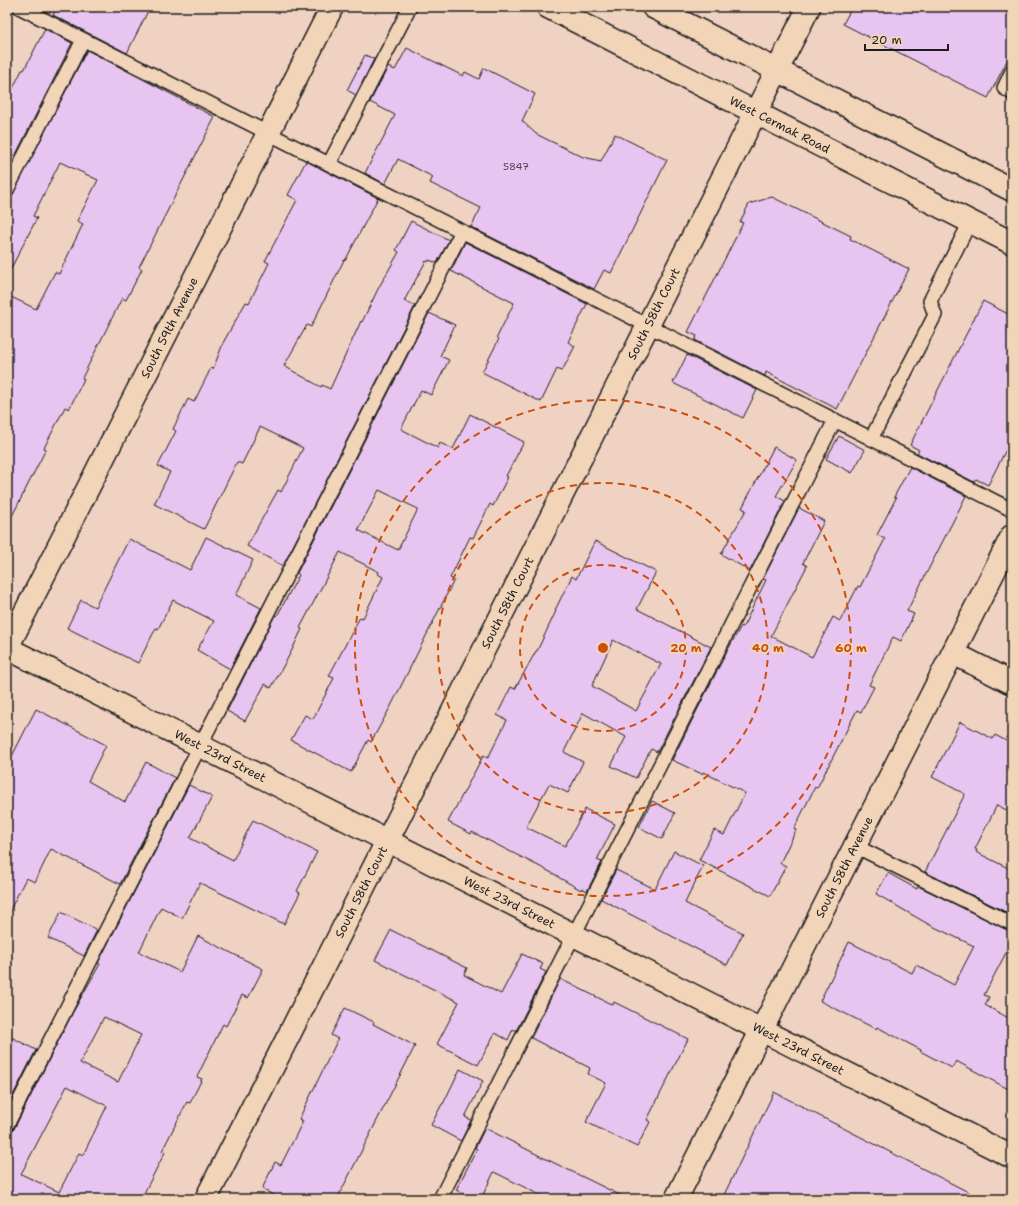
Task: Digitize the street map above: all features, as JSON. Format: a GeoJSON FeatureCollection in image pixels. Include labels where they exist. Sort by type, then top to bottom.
{"type":"FeatureCollection","features":[{"type":"Feature","properties":{"kind":"street","name":"South 59th Avenue"},"geometry":{"type":"LineString","coordinates":[[7,648],[332,7]]}},
{"type":"Feature","properties":{"kind":"street","name":"West Cermak Road"},"geometry":{"type":"LineString","coordinates":[[548,7],[1012,243]]}},
{"type":"Feature","properties":{"kind":"street"},"geometry":{"type":"LineString","coordinates":[[653,7],[1012,190]]}},
{"type":"Feature","properties":{"kind":"street","name":"South 58th Court"},"geometry":{"type":"LineString","coordinates":[[206,1199],[809,7]]}},
{"type":"Feature","properties":{"kind":"street","name":"South 58th Avenue"},"geometry":{"type":"LineString","coordinates":[[676,1199],[1012,536]]}},
{"type":"Feature","properties":{"kind":"street","name":"West 23rd Street"},"geometry":{"type":"LineString","coordinates":[[7,648],[1012,1157]]}},
{"type":"Feature","properties":{"kind":"street"},"geometry":{"type":"LineString","coordinates":[[952,653],[1012,683]]}},
{"type":"Feature","properties":{"kind":"lane"},"geometry":{"type":"LineString","coordinates":[[19,7],[1012,510]]}},
{"type":"Feature","properties":{"kind":"lane"},"geometry":{"type":"LineString","coordinates":[[329,164],[410,7]]}},
{"type":"Feature","properties":{"kind":"lane"},"geometry":{"type":"LineString","coordinates":[[7,190],[83,40]]}},
{"type":"Feature","properties":{"kind":"lane"},"geometry":{"type":"LineString","coordinates":[[1012,71],[1004,88],[1012,93]]}},
{"type":"Feature","properties":{"kind":"lane"},"geometry":{"type":"LineString","coordinates":[[871,439],[935,315],[930,301],[970,222]]}},
{"type":"Feature","properties":{"kind":"lane"},"geometry":{"type":"LineString","coordinates":[[7,1125],[199,745],[462,231]]}},
{"type":"Feature","properties":{"kind":"lane"},"geometry":{"type":"LineString","coordinates":[[440,1199],[835,420]]}},
{"type":"Feature","properties":{"kind":"lane"},"geometry":{"type":"LineString","coordinates":[[855,846],[1012,924]]}},
{"type":"Feature","properties":{"kind":"building"},"geometry":{"type":"Polygon","coordinates":[[[57,7],[150,7],[127,53],[53,15],[57,7]]]}},
{"type":"Feature","properties":{"kind":"building"},"geometry":{"type":"Polygon","coordinates":[[[852,7],[1012,7],[1012,51],[988,98],[843,24],[852,7]]]}},
{"type":"Feature","properties":{"kind":"building"},"geometry":{"type":"Polygon","coordinates":[[[45,29],[72,43],[15,156],[7,152],[7,100],[45,29]]]}},
{"type":"Feature","properties":{"kind":"building"},"geometry":{"type":"Polygon","coordinates":[[[407,48],[463,76],[465,72],[479,79],[484,68],[535,94],[522,121],[536,134],[583,157],[601,161],[615,134],[667,160],[611,273],[604,270],[594,289],[471,227],[481,208],[430,183],[433,177],[398,159],[385,184],[365,173],[395,115],[370,102],[388,67],[395,70],[407,48]]]}},
{"type":"Feature","properties":{"kind":"building"},"geometry":{"type":"Polygon","coordinates":[[[87,50],[215,117],[139,267],[142,269],[126,300],[122,298],[82,378],[84,379],[69,409],[65,407],[44,448],[46,449],[7,526],[7,295],[36,309],[55,272],[59,274],[83,224],[77,221],[98,180],[60,162],[33,216],[37,218],[7,276],[7,205],[87,50]]]}},
{"type":"Feature","properties":{"kind":"building"},"geometry":{"type":"Polygon","coordinates":[[[365,55],[374,59],[356,95],[347,90],[365,55]]]}},
{"type":"Feature","properties":{"kind":"building"},"geometry":{"type":"Polygon","coordinates":[[[306,161],[378,198],[345,261],[344,260],[311,327],[307,325],[284,366],[321,387],[322,385],[330,389],[361,321],[362,322],[379,287],[399,252],[396,250],[411,221],[449,240],[437,263],[429,260],[428,262],[426,261],[404,301],[415,306],[283,566],[247,546],[278,490],[281,492],[303,448],[260,427],[242,464],[237,462],[204,529],[154,504],[170,472],[158,466],[176,431],[173,429],[188,399],[194,402],[211,368],[213,369],[224,341],[246,302],[249,303],[269,263],[265,261],[297,200],[288,195],[306,161]]]}},
{"type":"Feature","properties":{"kind":"building"},"geometry":{"type":"Polygon","coordinates":[[[772,197],[851,236],[850,239],[909,269],[837,409],[766,372],[765,376],[695,340],[697,336],[688,332],[743,223],[740,222],[749,204],[772,197]]]}},
{"type":"Feature","properties":{"kind":"building"},"geometry":{"type":"Polygon","coordinates":[[[465,242],[587,304],[568,342],[575,346],[562,371],[557,369],[541,402],[482,372],[499,339],[497,337],[514,303],[451,271],[465,242]]]}},
{"type":"Feature","properties":{"kind":"building"},"geometry":{"type":"Polygon","coordinates":[[[983,301],[1012,316],[1012,438],[988,485],[976,479],[974,482],[917,453],[919,450],[910,445],[983,301]]]}},
{"type":"Feature","properties":{"kind":"building"},"geometry":{"type":"Polygon","coordinates":[[[429,313],[455,325],[440,356],[449,360],[431,395],[421,390],[401,429],[438,448],[440,443],[453,449],[470,414],[524,442],[506,476],[508,477],[493,506],[490,504],[473,538],[470,537],[450,578],[454,580],[391,706],[371,742],[368,740],[351,772],[291,740],[305,715],[313,719],[334,678],[329,676],[360,617],[363,618],[383,577],[378,574],[379,572],[340,552],[300,628],[302,629],[290,654],[271,688],[265,684],[245,721],[227,711],[275,615],[277,616],[299,575],[297,573],[429,313]],[[379,490],[358,530],[398,550],[418,509],[379,490]]]}},
{"type":"Feature","properties":{"kind":"building"},"geometry":{"type":"Polygon","coordinates":[[[687,355],[757,390],[743,418],[673,383],[687,355]]]}},
{"type":"Feature","properties":{"kind":"building"},"geometry":{"type":"Polygon","coordinates":[[[839,436],[865,450],[852,473],[826,459],[839,436]]]}},
{"type":"Feature","properties":{"kind":"building"},"geometry":{"type":"Polygon","coordinates":[[[774,447],[797,460],[776,496],[785,501],[750,571],[721,554],[746,510],[742,508],[774,447]]]}},
{"type":"Feature","properties":{"kind":"building"},"geometry":{"type":"Polygon","coordinates":[[[910,467],[966,496],[907,611],[914,614],[901,641],[893,637],[869,685],[874,687],[861,712],[857,710],[794,829],[796,830],[780,863],[786,866],[770,896],[699,860],[714,830],[724,835],[745,793],[703,772],[702,774],[672,760],[725,655],[741,626],[743,627],[766,580],[763,579],[799,508],[824,521],[803,563],[807,566],[771,636],[812,657],[833,617],[840,621],[885,539],[877,535],[896,498],[894,497],[910,467]]]}},
{"type":"Feature","properties":{"kind":"building"},"geometry":{"type":"Polygon","coordinates":[[[206,537],[253,560],[236,595],[261,608],[230,669],[197,650],[214,621],[173,600],[158,629],[156,628],[138,663],[67,628],[81,600],[95,607],[129,539],[190,570],[206,537]]]}},
{"type":"Feature","properties":{"kind":"building"},"geometry":{"type":"Polygon","coordinates":[[[595,541],[656,572],[637,609],[711,647],[657,752],[651,749],[636,778],[611,766],[626,737],[583,713],[564,752],[583,762],[568,793],[549,784],[526,827],[565,846],[585,809],[615,824],[597,860],[602,862],[587,891],[582,888],[581,890],[558,876],[472,832],[471,834],[448,822],[483,756],[488,758],[507,720],[497,715],[511,687],[515,689],[537,651],[572,576],[576,579],[595,541]],[[613,640],[592,686],[636,711],[661,664],[613,640]]]}},
{"type":"Feature","properties":{"kind":"building"},"geometry":{"type":"Polygon","coordinates":[[[36,709],[106,745],[88,781],[125,802],[146,762],[175,778],[120,884],[51,849],[35,882],[26,878],[7,916],[7,766],[36,709]]]}},
{"type":"Feature","properties":{"kind":"building"},"geometry":{"type":"Polygon","coordinates":[[[960,722],[993,739],[995,735],[1012,744],[1012,813],[997,805],[975,849],[977,850],[976,852],[1012,870],[1012,915],[925,872],[965,794],[932,777],[960,722]]]}},
{"type":"Feature","properties":{"kind":"building"},"geometry":{"type":"Polygon","coordinates":[[[189,785],[212,797],[190,838],[233,860],[253,820],[317,852],[297,891],[300,893],[284,924],[200,883],[182,918],[161,907],[139,952],[180,972],[198,936],[263,969],[248,998],[242,995],[226,1026],[223,1024],[197,1077],[202,1079],[190,1103],[187,1102],[162,1151],[165,1152],[141,1199],[7,1199],[7,1133],[14,1129],[73,1012],[100,964],[98,963],[189,785]],[[104,1017],[80,1063],[118,1082],[141,1035],[104,1017]],[[67,1086],[21,1174],[59,1192],[79,1153],[83,1155],[107,1106],[67,1086]]]}},
{"type":"Feature","properties":{"kind":"building"},"geometry":{"type":"Polygon","coordinates":[[[652,801],[675,813],[662,839],[639,827],[652,801]]]}},
{"type":"Feature","properties":{"kind":"building"},"geometry":{"type":"Polygon","coordinates":[[[674,851],[703,866],[685,903],[743,933],[727,965],[601,899],[616,870],[655,889],[674,851]]]}},
{"type":"Feature","properties":{"kind":"building"},"geometry":{"type":"Polygon","coordinates":[[[888,873],[917,889],[918,886],[1012,932],[1012,941],[984,995],[989,997],[985,1005],[1012,1020],[1012,1091],[956,1061],[952,1068],[877,1027],[876,1029],[820,1001],[849,942],[912,973],[916,965],[954,985],[974,946],[928,924],[876,894],[888,873]]]}},
{"type":"Feature","properties":{"kind":"building"},"geometry":{"type":"Polygon","coordinates":[[[61,912],[97,930],[84,956],[48,938],[61,912]]]}},
{"type":"Feature","properties":{"kind":"building"},"geometry":{"type":"Polygon","coordinates":[[[391,930],[467,968],[464,975],[501,994],[522,954],[543,964],[540,969],[546,972],[516,1031],[513,1029],[508,1040],[495,1033],[478,1065],[437,1044],[459,1002],[375,960],[391,930]]]}},
{"type":"Feature","properties":{"kind":"building"},"geometry":{"type":"Polygon","coordinates":[[[560,979],[613,1005],[614,1002],[688,1039],[647,1120],[650,1122],[637,1147],[586,1122],[606,1083],[588,1074],[590,1068],[531,1038],[560,979]]]}},
{"type":"Feature","properties":{"kind":"building"},"geometry":{"type":"Polygon","coordinates":[[[345,1008],[374,1022],[373,1024],[415,1046],[337,1199],[281,1199],[262,1189],[275,1162],[281,1165],[303,1121],[299,1119],[338,1039],[331,1035],[345,1008]]]}},
{"type":"Feature","properties":{"kind":"building"},"geometry":{"type":"Polygon","coordinates":[[[7,1035],[36,1050],[7,1107],[7,1035]]]}},
{"type":"Feature","properties":{"kind":"building"},"geometry":{"type":"Polygon","coordinates":[[[460,1069],[483,1081],[465,1117],[471,1120],[461,1141],[431,1125],[460,1069]]]}},
{"type":"Feature","properties":{"kind":"building"},"geometry":{"type":"Polygon","coordinates":[[[774,1092],[802,1107],[982,1199],[722,1199],[774,1092]]]}},
{"type":"Feature","properties":{"kind":"building"},"geometry":{"type":"Polygon","coordinates":[[[485,1128],[628,1199],[548,1199],[494,1172],[481,1199],[473,1199],[456,1190],[477,1149],[475,1148],[485,1128]]]}}]}
